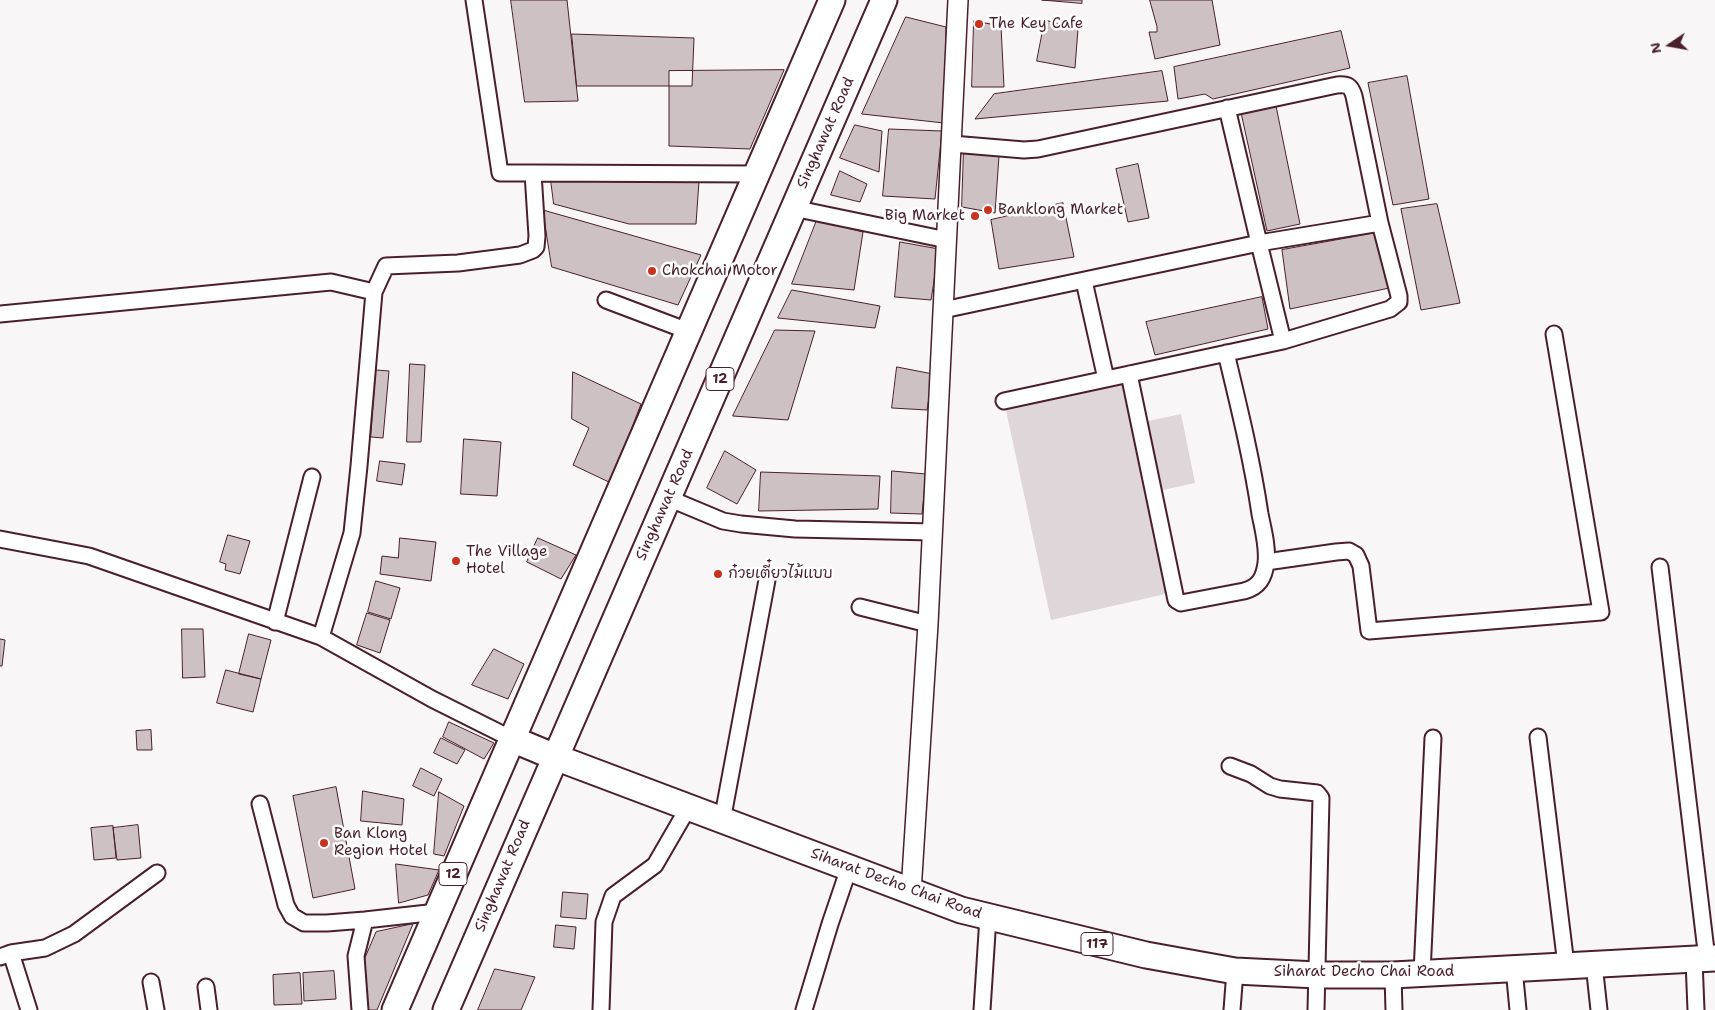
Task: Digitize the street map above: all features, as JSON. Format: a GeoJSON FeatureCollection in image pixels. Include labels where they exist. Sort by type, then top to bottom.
{"type":"FeatureCollection","features":[{"type":"Feature","properties":{"kind":"main road","name":"12"},"geometry":{"type":"LineString","coordinates":[[395,1010],[832,0]]}},
{"type":"Feature","properties":{"kind":"main road","name":"Singhawat Road"},"geometry":{"type":"LineString","coordinates":[[446,1010],[884,0]]}},
{"type":"Feature","properties":{"kind":"main road","name":"Siharat Decho Chai Road"},"geometry":{"type":"LineString","coordinates":[[512,739],[722,821],[960,910],[1146,955],[1235,971],[1317,975],[1393,975],[1705,959]]}},
{"type":"Feature","properties":{"kind":"street"},"geometry":{"type":"LineString","coordinates":[[474,0],[500,173],[756,174]]}},
{"type":"Feature","properties":{"kind":"street"},"geometry":{"type":"LineString","coordinates":[[911,892],[933,532],[958,0]]}},
{"type":"Feature","properties":{"kind":"street"},"geometry":{"type":"LineString","coordinates":[[952,144],[1035,150],[1227,108],[1337,85],[1345,85],[1350,87],[1354,96],[1380,224],[1399,296],[1397,304],[1390,309],[1283,341],[1004,401]]}},
{"type":"Feature","properties":{"kind":"street"},"geometry":{"type":"LineString","coordinates":[[1227,108],[1283,341]]}},
{"type":"Feature","properties":{"kind":"street"},"geometry":{"type":"LineString","coordinates":[[321,637],[352,533],[360,466],[374,292],[386,266],[458,263],[520,256],[533,250],[536,247],[537,236],[532,173]]}},
{"type":"Feature","properties":{"kind":"street"},"geometry":{"type":"LineString","coordinates":[[793,208],[947,240]]}},
{"type":"Feature","properties":{"kind":"street"},"geometry":{"type":"LineString","coordinates":[[944,310],[1259,243],[1380,224]]}},
{"type":"Feature","properties":{"kind":"street"},"geometry":{"type":"LineString","coordinates":[[1084,281],[1106,379]]}},
{"type":"Feature","properties":{"kind":"street"},"geometry":{"type":"LineString","coordinates":[[0,314],[331,282],[374,292]]}},
{"type":"Feature","properties":{"kind":"street"},"geometry":{"type":"LineString","coordinates":[[606,300],[688,331]]}},
{"type":"Feature","properties":{"kind":"street"},"geometry":{"type":"LineString","coordinates":[[1266,562],[1342,551],[1349,551],[1356,555],[1362,566],[1368,630],[1601,612],[1554,334]]}},
{"type":"Feature","properties":{"kind":"street"},"geometry":{"type":"LineString","coordinates":[[1129,374],[1176,600],[1181,603],[1254,588],[1262,577],[1266,562],[1266,549],[1252,466],[1226,353]]}},
{"type":"Feature","properties":{"kind":"street"},"geometry":{"type":"LineString","coordinates":[[275,622],[312,477]]}},
{"type":"Feature","properties":{"kind":"street"},"geometry":{"type":"LineString","coordinates":[[668,498],[723,521],[741,524],[796,529],[933,532]]}},
{"type":"Feature","properties":{"kind":"street"},"geometry":{"type":"LineString","coordinates":[[0,539],[88,556],[321,637],[432,699],[512,739]]}},
{"type":"Feature","properties":{"kind":"street"},"geometry":{"type":"LineString","coordinates":[[1660,566],[1705,959],[1696,1010]]}},
{"type":"Feature","properties":{"kind":"street"},"geometry":{"type":"LineString","coordinates":[[722,821],[767,580]]}},
{"type":"Feature","properties":{"kind":"street"},"geometry":{"type":"LineString","coordinates":[[860,607],[928,624]]}},
{"type":"Feature","properties":{"kind":"street"},"geometry":{"type":"LineString","coordinates":[[1538,736],[1566,965]]}},
{"type":"Feature","properties":{"kind":"street"},"geometry":{"type":"LineString","coordinates":[[1422,973],[1433,738]]}},
{"type":"Feature","properties":{"kind":"street"},"geometry":{"type":"LineString","coordinates":[[1230,766],[1251,774],[1270,786],[1317,793],[1321,798],[1316,1010]]}},
{"type":"Feature","properties":{"kind":"street"},"geometry":{"type":"LineString","coordinates":[[260,804],[286,905],[292,916],[304,923],[327,923],[437,912]]}},
{"type":"Feature","properties":{"kind":"street"},"geometry":{"type":"LineString","coordinates":[[601,1010],[604,922],[613,896],[655,865],[688,808]]}},
{"type":"Feature","properties":{"kind":"street"},"geometry":{"type":"LineString","coordinates":[[804,1010],[849,868]]}},
{"type":"Feature","properties":{"kind":"street"},"geometry":{"type":"LineString","coordinates":[[29,1010],[6,955],[45,948],[74,934],[157,873]]}},
{"type":"Feature","properties":{"kind":"street"},"geometry":{"type":"LineString","coordinates":[[982,1010],[988,917]]}},
{"type":"Feature","properties":{"kind":"street"},"geometry":{"type":"LineString","coordinates":[[360,1010],[356,956],[364,920]]}},
{"type":"Feature","properties":{"kind":"street"},"geometry":{"type":"LineString","coordinates":[[1594,964],[1599,1010]]}},
{"type":"Feature","properties":{"kind":"street"},"geometry":{"type":"LineString","coordinates":[[1514,968],[1518,1010]]}},
{"type":"Feature","properties":{"kind":"street"},"geometry":{"type":"LineString","coordinates":[[1232,1010],[1235,971]]}},
{"type":"Feature","properties":{"kind":"street"},"geometry":{"type":"LineString","coordinates":[[1393,975],[1394,1010]]}},
{"type":"Feature","properties":{"kind":"street"},"geometry":{"type":"LineString","coordinates":[[151,982],[156,1010]]}},
{"type":"Feature","properties":{"kind":"street"},"geometry":{"type":"LineString","coordinates":[[206,987],[209,1010]]}},
{"type":"Feature","properties":{"kind":"shaded area"},"geometry":{"type":"Polygon","coordinates":[[[1129,374],[1139,423],[1181,414],[1195,483],[1154,492],[1174,592],[1051,620],[1004,401],[1129,374]]]}},
{"type":"Feature","properties":{"kind":"building"},"geometry":{"type":"Polygon","coordinates":[[[511,0],[567,0],[578,101],[525,102],[511,0]]]}},
{"type":"Feature","properties":{"kind":"building"},"geometry":{"type":"Polygon","coordinates":[[[1042,0],[1082,0],[1082,3],[1042,0]]]}},
{"type":"Feature","properties":{"kind":"building"},"geometry":{"type":"Polygon","coordinates":[[[1150,0],[1212,0],[1220,45],[1155,59],[1149,32],[1157,32],[1157,27],[1150,0]]]}},
{"type":"Feature","properties":{"kind":"building"},"geometry":{"type":"Polygon","coordinates":[[[906,17],[946,27],[944,123],[862,114],[906,17]]]}},
{"type":"Feature","properties":{"kind":"building"},"geometry":{"type":"Polygon","coordinates":[[[1045,20],[1078,29],[1075,68],[1037,61],[1045,20]]]}},
{"type":"Feature","properties":{"kind":"building"},"geometry":{"type":"Polygon","coordinates":[[[974,21],[1001,26],[1004,87],[972,87],[974,21]]]}},
{"type":"Feature","properties":{"kind":"building"},"geometry":{"type":"Polygon","coordinates":[[[1341,31],[1350,68],[1213,99],[1205,94],[1178,99],[1174,67],[1341,31]]]}},
{"type":"Feature","properties":{"kind":"building"},"geometry":{"type":"Polygon","coordinates":[[[572,34],[694,38],[692,86],[577,86],[572,34]]]}},
{"type":"Feature","properties":{"kind":"building"},"geometry":{"type":"Polygon","coordinates":[[[784,70],[750,149],[669,146],[669,71],[784,70]]]}},
{"type":"Feature","properties":{"kind":"building"},"geometry":{"type":"Polygon","coordinates":[[[1162,71],[1168,101],[975,119],[994,94],[1162,71]]]}},
{"type":"Feature","properties":{"kind":"building"},"geometry":{"type":"Polygon","coordinates":[[[1407,76],[1429,199],[1393,205],[1368,83],[1407,76]]]}},
{"type":"Feature","properties":{"kind":"building"},"geometry":{"type":"Polygon","coordinates":[[[1275,101],[1300,224],[1267,231],[1240,108],[1275,101]]]}},
{"type":"Feature","properties":{"kind":"building"},"geometry":{"type":"Polygon","coordinates":[[[855,125],[882,131],[879,172],[840,158],[855,125]]]}},
{"type":"Feature","properties":{"kind":"building"},"geometry":{"type":"Polygon","coordinates":[[[889,129],[942,131],[935,199],[883,196],[889,129]]]}},
{"type":"Feature","properties":{"kind":"building"},"geometry":{"type":"Polygon","coordinates":[[[964,147],[999,156],[995,213],[962,207],[964,147]]]}},
{"type":"Feature","properties":{"kind":"building"},"geometry":{"type":"Polygon","coordinates":[[[1138,164],[1149,218],[1128,222],[1116,169],[1138,164]]]}},
{"type":"Feature","properties":{"kind":"building"},"geometry":{"type":"Polygon","coordinates":[[[840,171],[867,184],[860,202],[831,195],[840,171]]]}},
{"type":"Feature","properties":{"kind":"building"},"geometry":{"type":"Polygon","coordinates":[[[551,180],[699,181],[696,224],[629,224],[554,204],[551,180]]]}},
{"type":"Feature","properties":{"kind":"building"},"geometry":{"type":"Polygon","coordinates":[[[1063,203],[1074,257],[999,269],[991,220],[1063,203]]]}},
{"type":"Feature","properties":{"kind":"building"},"geometry":{"type":"Polygon","coordinates":[[[1437,204],[1460,303],[1421,310],[1401,209],[1437,204]]]}},
{"type":"Feature","properties":{"kind":"building"},"geometry":{"type":"Polygon","coordinates":[[[543,210],[701,255],[678,305],[552,267],[543,210]]]}},
{"type":"Feature","properties":{"kind":"building"},"geometry":{"type":"Polygon","coordinates":[[[817,220],[863,232],[854,290],[792,284],[817,220]]]}},
{"type":"Feature","properties":{"kind":"building"},"geometry":{"type":"Polygon","coordinates":[[[1382,232],[1394,287],[1290,309],[1282,250],[1382,232]]]}},
{"type":"Feature","properties":{"kind":"building"},"geometry":{"type":"Polygon","coordinates":[[[900,242],[939,249],[931,300],[895,297],[900,242]]]}},
{"type":"Feature","properties":{"kind":"building"},"geometry":{"type":"Polygon","coordinates":[[[792,290],[880,306],[875,328],[778,318],[792,290]]]}},
{"type":"Feature","properties":{"kind":"building"},"geometry":{"type":"Polygon","coordinates":[[[1262,297],[1268,329],[1155,355],[1146,322],[1262,297]]]}},
{"type":"Feature","properties":{"kind":"building"},"geometry":{"type":"Polygon","coordinates":[[[775,330],[815,331],[788,420],[733,416],[775,330]]]}},
{"type":"Feature","properties":{"kind":"building"},"geometry":{"type":"Polygon","coordinates":[[[410,364],[425,365],[421,442],[407,442],[410,364]]]}},
{"type":"Feature","properties":{"kind":"building"},"geometry":{"type":"Polygon","coordinates":[[[897,367],[933,374],[927,410],[892,408],[897,367]]]}},
{"type":"Feature","properties":{"kind":"building"},"geometry":{"type":"Polygon","coordinates":[[[376,370],[389,371],[383,438],[371,437],[376,370]]]}},
{"type":"Feature","properties":{"kind":"building"},"geometry":{"type":"Polygon","coordinates":[[[573,372],[641,404],[611,483],[573,465],[589,428],[572,419],[573,372]]]}},
{"type":"Feature","properties":{"kind":"building"},"geometry":{"type":"Polygon","coordinates":[[[464,439],[501,442],[497,496],[461,494],[464,439]]]}},
{"type":"Feature","properties":{"kind":"building"},"geometry":{"type":"Polygon","coordinates":[[[725,451],[756,470],[737,504],[707,488],[725,451]]]}},
{"type":"Feature","properties":{"kind":"building"},"geometry":{"type":"Polygon","coordinates":[[[380,461],[405,464],[402,485],[377,481],[380,461]]]}},
{"type":"Feature","properties":{"kind":"building"},"geometry":{"type":"Polygon","coordinates":[[[892,471],[926,474],[922,514],[891,513],[892,471]]]}},
{"type":"Feature","properties":{"kind":"building"},"geometry":{"type":"Polygon","coordinates":[[[761,472],[880,476],[878,509],[759,511],[761,472]]]}},
{"type":"Feature","properties":{"kind":"building"},"geometry":{"type":"Polygon","coordinates":[[[228,535],[250,541],[240,574],[225,570],[226,564],[220,562],[228,535]]]}},
{"type":"Feature","properties":{"kind":"building"},"geometry":{"type":"Polygon","coordinates":[[[400,538],[436,542],[431,581],[380,574],[382,556],[398,558],[400,538]]]}},
{"type":"Feature","properties":{"kind":"building"},"geometry":{"type":"Polygon","coordinates":[[[538,538],[576,555],[561,579],[527,562],[538,538]]]}},
{"type":"Feature","properties":{"kind":"building"},"geometry":{"type":"Polygon","coordinates":[[[376,581],[400,588],[391,619],[368,612],[376,581]]]}},
{"type":"Feature","properties":{"kind":"building"},"geometry":{"type":"Polygon","coordinates":[[[367,613],[390,620],[380,653],[357,645],[367,613]]]}},
{"type":"Feature","properties":{"kind":"building"},"geometry":{"type":"Polygon","coordinates":[[[182,629],[203,629],[205,677],[183,678],[182,629]]]}},
{"type":"Feature","properties":{"kind":"building"},"geometry":{"type":"Polygon","coordinates":[[[249,634],[271,640],[261,679],[239,674],[249,634]]]}},
{"type":"Feature","properties":{"kind":"building"},"geometry":{"type":"Polygon","coordinates":[[[0,639],[5,640],[2,666],[0,666],[0,639]]]}},
{"type":"Feature","properties":{"kind":"building"},"geometry":{"type":"Polygon","coordinates":[[[494,649],[524,664],[508,699],[472,685],[494,649]]]}},
{"type":"Feature","properties":{"kind":"building"},"geometry":{"type":"Polygon","coordinates":[[[226,670],[261,679],[253,712],[217,703],[226,670]]]}},
{"type":"Feature","properties":{"kind":"building"},"geometry":{"type":"Polygon","coordinates":[[[449,722],[494,743],[484,759],[443,737],[449,722]]]}},
{"type":"Feature","properties":{"kind":"building"},"geometry":{"type":"Polygon","coordinates":[[[151,730],[152,750],[137,750],[136,731],[151,730]]]}},
{"type":"Feature","properties":{"kind":"building"},"geometry":{"type":"Polygon","coordinates":[[[441,738],[465,750],[457,764],[434,753],[441,738]]]}},
{"type":"Feature","properties":{"kind":"building"},"geometry":{"type":"Polygon","coordinates":[[[421,768],[442,779],[434,796],[413,786],[421,768]]]}},
{"type":"Feature","properties":{"kind":"building","name":"Ban Klong Region Hotel"},"geometry":{"type":"Polygon","coordinates":[[[336,787],[355,889],[313,898],[293,796],[336,787]]]}},
{"type":"Feature","properties":{"kind":"building"},"geometry":{"type":"Polygon","coordinates":[[[363,791],[404,799],[402,825],[361,821],[363,791]]]}},
{"type":"Feature","properties":{"kind":"building"},"geometry":{"type":"Polygon","coordinates":[[[439,792],[464,806],[444,856],[434,854],[439,792]]]}},
{"type":"Feature","properties":{"kind":"building"},"geometry":{"type":"Polygon","coordinates":[[[138,825],[141,858],[117,860],[113,828],[138,825]]]}},
{"type":"Feature","properties":{"kind":"building"},"geometry":{"type":"Polygon","coordinates":[[[113,826],[116,858],[94,860],[91,828],[113,826]]]}},
{"type":"Feature","properties":{"kind":"building"},"geometry":{"type":"Polygon","coordinates":[[[396,864],[439,870],[428,895],[399,903],[396,864]]]}},
{"type":"Feature","properties":{"kind":"building"},"geometry":{"type":"Polygon","coordinates":[[[563,892],[588,894],[586,919],[561,917],[563,892]]]}},
{"type":"Feature","properties":{"kind":"building"},"geometry":{"type":"Polygon","coordinates":[[[413,924],[377,1010],[361,1010],[358,974],[376,932],[413,924]]]}},
{"type":"Feature","properties":{"kind":"building"},"geometry":{"type":"Polygon","coordinates":[[[556,925],[576,927],[574,949],[554,947],[556,925]]]}},
{"type":"Feature","properties":{"kind":"building"},"geometry":{"type":"Polygon","coordinates":[[[495,969],[535,977],[521,1010],[478,1010],[495,969]]]}},
{"type":"Feature","properties":{"kind":"building"},"geometry":{"type":"Polygon","coordinates":[[[334,971],[336,999],[304,1001],[303,973],[334,971]]]}},
{"type":"Feature","properties":{"kind":"building"},"geometry":{"type":"Polygon","coordinates":[[[300,973],[302,1004],[274,1005],[273,975],[300,973]]]}},
{"type":"Feature","properties":{"kind":"place","name":"The Key Cafe"},"geometry":{"type":"Point","coordinates":[979,24]}},
{"type":"Feature","properties":{"kind":"place","name":"Banklong Market"},"geometry":{"type":"Point","coordinates":[988,210]}},
{"type":"Feature","properties":{"kind":"place","name":"Big Market"},"geometry":{"type":"Point","coordinates":[975,216]}},
{"type":"Feature","properties":{"kind":"place","name":"Chokchai Motor"},"geometry":{"type":"Point","coordinates":[652,271]}},
{"type":"Feature","properties":{"kind":"place","name":"The Village Hotel"},"geometry":{"type":"Point","coordinates":[456,561]}},
{"type":"Feature","properties":{"kind":"place","name":"ก๋วยเตี๋ยวไม้แบบ"},"geometry":{"type":"Point","coordinates":[718,574]}},
{"type":"Feature","properties":{"kind":"place","name":"Ban Klong Region Hotel"},"geometry":{"type":"Point","coordinates":[324,843]}}]}
